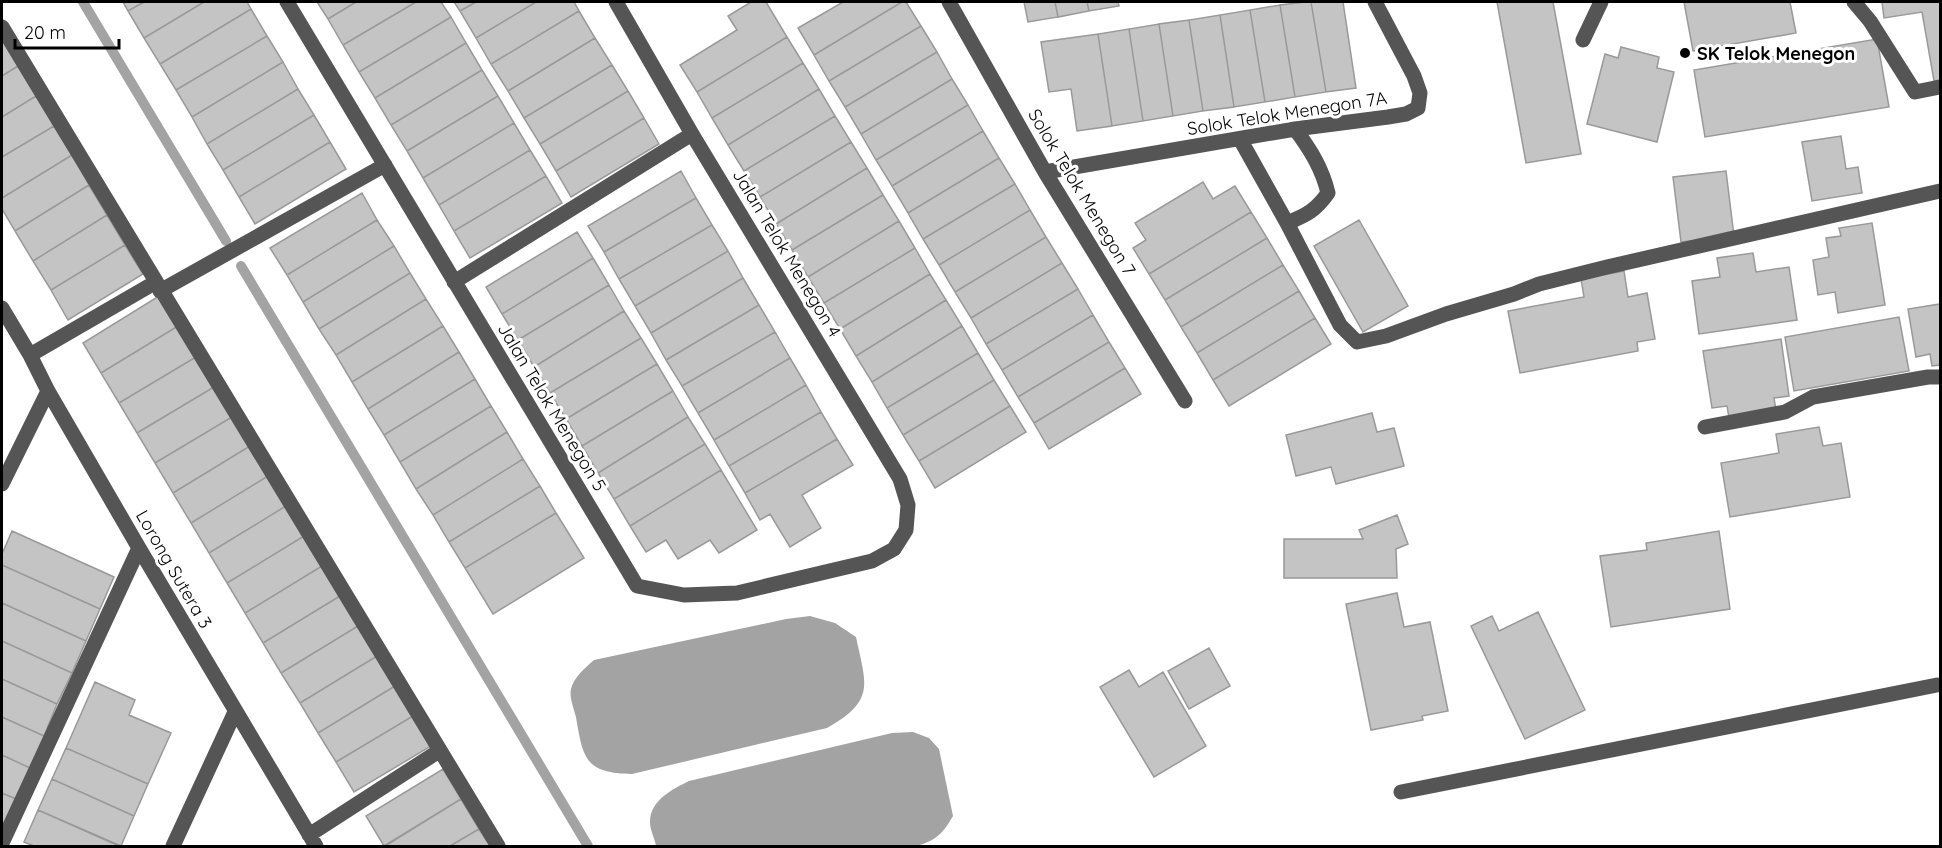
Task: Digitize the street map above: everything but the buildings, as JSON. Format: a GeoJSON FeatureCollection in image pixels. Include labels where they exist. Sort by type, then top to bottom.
{"type":"FeatureCollection","features":[{"type":"Feature","properties":{"kind":"street","name":"Jalan Telok Menegon 5"},"geometry":{"type":"LineString","coordinates":[[286,2],[637,586],[684,595],[737,593],[872,561],[894,549],[906,530]]}},
{"type":"Feature","properties":{"kind":"street","name":"Jalan Telok Menegon 4"},"geometry":{"type":"LineString","coordinates":[[616,2],[692,134],[900,479],[908,505],[906,530]]}},
{"type":"Feature","properties":{"kind":"street","name":"Solok Telok Menegon 7"},"geometry":{"type":"LineString","coordinates":[[949,2],[1045,172],[1185,401]]}},
{"type":"Feature","properties":{"kind":"street","name":"Solok Telok Menegon 7A"},"geometry":{"type":"LineString","coordinates":[[1045,172],[1295,129],[1406,114],[1418,108],[1420,93],[1414,76],[1375,2]]}},
{"type":"Feature","properties":{"kind":"street"},"geometry":{"type":"LineString","coordinates":[[1583,40],[1601,2]]}},
{"type":"Feature","properties":{"kind":"street"},"geometry":{"type":"LineString","coordinates":[[1854,2],[1870,21],[1915,92],[1941,87]]}},
{"type":"Feature","properties":{"kind":"street"},"geometry":{"type":"LineString","coordinates":[[2,27],[498,846]]}},
{"type":"Feature","properties":{"kind":"street"},"geometry":{"type":"LineString","coordinates":[[1287,223],[1319,207],[1328,193],[1324,176],[1311,151],[1295,129]]}},
{"type":"Feature","properties":{"kind":"street"},"geometry":{"type":"LineString","coordinates":[[454,282],[692,134]]}},
{"type":"Feature","properties":{"kind":"street"},"geometry":{"type":"LineString","coordinates":[[1240,139],[1340,325],[1357,342],[1386,336],[1539,284],[1941,191]]}},
{"type":"Feature","properties":{"kind":"street"},"geometry":{"type":"LineString","coordinates":[[30,355],[385,165]]}},
{"type":"Feature","properties":{"kind":"street","name":"Lorong Sutera 3"},"geometry":{"type":"LineString","coordinates":[[2,308],[139,548],[313,841]]}},
{"type":"Feature","properties":{"kind":"street"},"geometry":{"type":"LineString","coordinates":[[1705,427],[1785,412],[1813,397],[1928,377],[1941,377]]}},
{"type":"Feature","properties":{"kind":"street"},"geometry":{"type":"LineString","coordinates":[[2,484],[48,391]]}},
{"type":"Feature","properties":{"kind":"street"},"geometry":{"type":"LineString","coordinates":[[2,843],[139,548]]}},
{"type":"Feature","properties":{"kind":"street"},"geometry":{"type":"LineString","coordinates":[[1401,792],[1939,689]]}},
{"type":"Feature","properties":{"kind":"street"},"geometry":{"type":"LineString","coordinates":[[173,846],[235,712]]}},
{"type":"Feature","properties":{"kind":"street"},"geometry":{"type":"LineString","coordinates":[[313,841],[439,751]]}},
{"type":"Feature","properties":{"kind":"shaded area"},"geometry":{"type":"Polygon","coordinates":[[[810,616],[835,623],[856,637],[863,668],[864,690],[854,709],[843,718],[827,728],[632,774],[604,771],[589,761],[581,743],[571,692],[577,677],[594,660],[786,619],[810,616]]]}},
{"type":"Feature","properties":{"kind":"shaded area"},"geometry":{"type":"Polygon","coordinates":[[[913,732],[929,738],[939,749],[953,816],[942,832],[929,842],[916,846],[656,846],[650,822],[654,807],[664,796],[689,781],[892,733],[913,732]]]}},
{"type":"Feature","properties":{"kind":"waterway"},"geometry":{"type":"LineString","coordinates":[[83,2],[226,241]]}},
{"type":"Feature","properties":{"kind":"waterway"},"geometry":{"type":"LineString","coordinates":[[241,266],[588,846]]}},
{"type":"Feature","properties":{"kind":"place","name":"SK Telok Menegon"},"geometry":{"type":"Point","coordinates":[1685,53]}}]}
